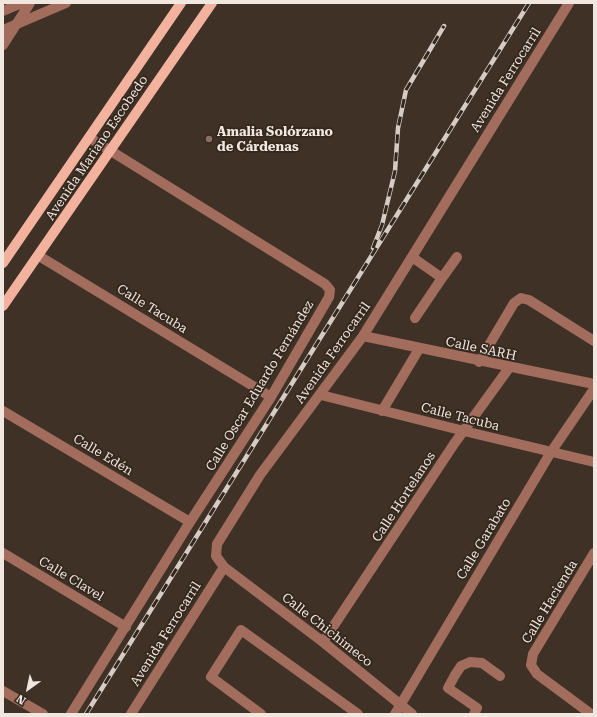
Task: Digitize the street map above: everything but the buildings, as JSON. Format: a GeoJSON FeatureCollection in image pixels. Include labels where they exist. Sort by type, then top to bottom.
{"type":"FeatureCollection","features":[{"type":"Feature","properties":{"kind":"main road","name":"Avenida Mariano Escobedo"},"geometry":{"type":"LineString","coordinates":[[3,263],[181,3]]}},
{"type":"Feature","properties":{"kind":"main road","name":"Avenida Mariano Escobedo"},"geometry":{"type":"LineString","coordinates":[[3,306],[39,256],[212,3]]}},
{"type":"Feature","properties":{"kind":"street"},"geometry":{"type":"LineString","coordinates":[[3,11],[22,3]]}},
{"type":"Feature","properties":{"kind":"street"},"geometry":{"type":"LineString","coordinates":[[3,45],[30,3]]}},
{"type":"Feature","properties":{"kind":"street"},"geometry":{"type":"LineString","coordinates":[[3,30],[66,3]]}},
{"type":"Feature","properties":{"kind":"street","name":"Avenida Ferrocarril"},"geometry":{"type":"LineString","coordinates":[[131,714],[224,568],[216,556],[217,544],[260,476],[363,336],[569,3]]}},
{"type":"Feature","properties":{"kind":"street"},"geometry":{"type":"LineString","coordinates":[[90,138],[111,151]]}},
{"type":"Feature","properties":{"kind":"street","name":"Calle Oscar Eduardo Fernández"},"geometry":{"type":"LineString","coordinates":[[71,714],[190,522],[271,397],[329,297],[330,290],[325,284],[111,151]]}},
{"type":"Feature","properties":{"kind":"street","name":"Calle Tacuba"},"geometry":{"type":"LineString","coordinates":[[39,256],[271,397]]}},
{"type":"Feature","properties":{"kind":"street"},"geometry":{"type":"LineString","coordinates":[[412,257],[442,278]]}},
{"type":"Feature","properties":{"kind":"street"},"geometry":{"type":"LineString","coordinates":[[415,318],[442,278],[458,258]]}},
{"type":"Feature","properties":{"kind":"street"},"geometry":{"type":"LineString","coordinates":[[479,362],[514,303],[521,298],[529,300],[594,341]]}},
{"type":"Feature","properties":{"kind":"street","name":"Calle SARH"},"geometry":{"type":"LineString","coordinates":[[363,336],[479,362],[594,384]]}},
{"type":"Feature","properties":{"kind":"street"},"geometry":{"type":"LineString","coordinates":[[382,411],[419,349]]}},
{"type":"Feature","properties":{"kind":"street","name":"Calle Hortelanos"},"geometry":{"type":"LineString","coordinates":[[323,642],[464,432],[509,368]]}},
{"type":"Feature","properties":{"kind":"street","name":"Calle Garabato"},"geometry":{"type":"LineString","coordinates":[[398,710],[551,452],[594,389]]}},
{"type":"Feature","properties":{"kind":"street","name":"Calle Tacuba"},"geometry":{"type":"LineString","coordinates":[[321,395],[464,432],[594,462]]}},
{"type":"Feature","properties":{"kind":"street","name":"Calle Edén"},"geometry":{"type":"LineString","coordinates":[[3,411],[190,522]]}},
{"type":"Feature","properties":{"kind":"street","name":"Calle Clavel"},"geometry":{"type":"LineString","coordinates":[[3,553],[126,627]]}},
{"type":"Feature","properties":{"kind":"street","name":"Calle Hacienda"},"geometry":{"type":"LineString","coordinates":[[591,714],[537,674],[531,665],[533,654],[594,553]]}},
{"type":"Feature","properties":{"kind":"street","name":"Calle Chichimeco"},"geometry":{"type":"LineString","coordinates":[[224,568],[323,642],[398,710],[412,714]]}},
{"type":"Feature","properties":{"kind":"street"},"geometry":{"type":"LineString","coordinates":[[262,714],[211,677],[241,630],[358,714]]}},
{"type":"Feature","properties":{"kind":"street"},"geometry":{"type":"LineString","coordinates":[[474,714],[478,708],[448,688],[461,666],[470,662],[482,662],[500,676]]}},
{"type":"Feature","properties":{"kind":"street"},"geometry":{"type":"LineString","coordinates":[[3,691],[43,714]]}},
{"type":"Feature","properties":{"kind":"railway"},"geometry":{"type":"LineString","coordinates":[[86,714],[529,3]]}},
{"type":"Feature","properties":{"kind":"railway"},"geometry":{"type":"LineString","coordinates":[[373,248],[382,225],[395,171],[398,128],[406,90],[444,26]]}},
{"type":"Feature","properties":{"kind":"place","name":"Amalia Solórzano de Cárdenas"},"geometry":{"type":"Point","coordinates":[209,139]}}]}
